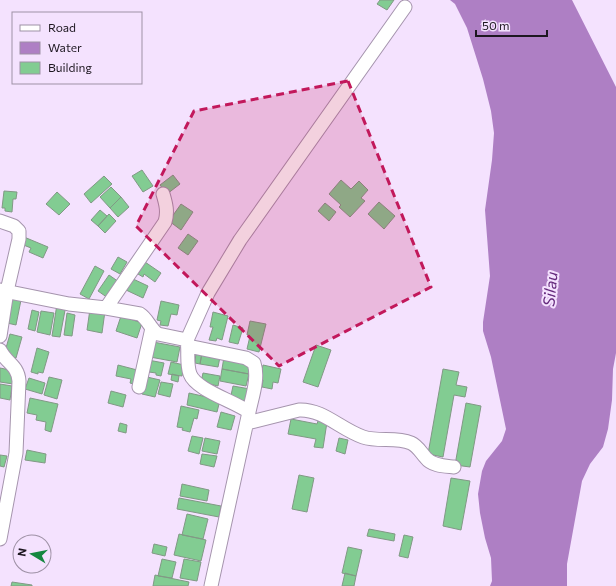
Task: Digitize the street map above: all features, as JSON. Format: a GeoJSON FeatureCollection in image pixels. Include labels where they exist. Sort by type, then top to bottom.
{"type":"FeatureCollection","features":[{"type":"Feature","properties":{"kind":"street"},"geometry":{"type":"LineString","coordinates":[[248,418],[236,404],[200,386],[193,380],[188,362],[188,343],[208,293],[240,240],[405,7]]}},
{"type":"Feature","properties":{"kind":"street"},"geometry":{"type":"LineString","coordinates":[[106,308],[165,222],[167,209],[163,194]]}},
{"type":"Feature","properties":{"kind":"street"},"geometry":{"type":"LineString","coordinates":[[0,221],[14,226],[19,231],[19,239],[3,290],[0,336]]}},
{"type":"Feature","properties":{"kind":"street"},"geometry":{"type":"LineString","coordinates":[[3,290],[69,304],[140,314],[144,316],[158,334],[246,358],[254,363],[256,368],[255,384],[211,586]]}},
{"type":"Feature","properties":{"kind":"street"},"geometry":{"type":"LineString","coordinates":[[139,387],[152,328]]}},
{"type":"Feature","properties":{"kind":"street"},"geometry":{"type":"LineString","coordinates":[[0,350],[3,358],[15,367],[19,381],[16,453],[0,539]]}},
{"type":"Feature","properties":{"kind":"street"},"geometry":{"type":"LineString","coordinates":[[248,418],[307,410],[320,414],[364,438],[412,443],[419,449],[426,459],[434,464],[454,467]]}},
{"type":"Feature","properties":{"kind":"highlighted area"},"geometry":{"type":"Polygon","coordinates":[[[348,81],[431,287],[279,366],[136,226],[194,111],[348,81]]]}},
{"type":"Feature","properties":{"kind":"water","name":"Silau"},"geometry":{"type":"Polygon","coordinates":[[[450,0],[572,0],[616,87],[616,353],[613,369],[612,400],[608,429],[603,447],[590,464],[582,481],[567,564],[567,586],[490,586],[492,581],[491,558],[485,538],[478,494],[482,471],[486,461],[502,441],[506,429],[491,357],[483,331],[490,276],[485,210],[494,133],[491,111],[483,79],[467,28],[455,4],[450,0]]]}},
{"type":"Feature","properties":{"kind":"building"},"geometry":{"type":"Polygon","coordinates":[[[380,0],[394,0],[387,10],[377,4],[380,0]]]}},
{"type":"Feature","properties":{"kind":"building"},"geometry":{"type":"Polygon","coordinates":[[[142,170],[153,186],[143,192],[132,176],[142,170]]]}},
{"type":"Feature","properties":{"kind":"building"},"geometry":{"type":"Polygon","coordinates":[[[173,175],[180,184],[167,194],[160,185],[173,175]]]}},
{"type":"Feature","properties":{"kind":"building"},"geometry":{"type":"Polygon","coordinates":[[[104,176],[112,184],[91,203],[84,194],[104,176]]]}},
{"type":"Feature","properties":{"kind":"building"},"geometry":{"type":"Polygon","coordinates":[[[341,180],[351,189],[359,181],[368,190],[361,198],[365,201],[350,217],[339,207],[341,205],[329,194],[341,180]]]}},
{"type":"Feature","properties":{"kind":"building"},"geometry":{"type":"Polygon","coordinates":[[[111,187],[121,197],[110,208],[100,197],[111,187]]]}},
{"type":"Feature","properties":{"kind":"building"},"geometry":{"type":"Polygon","coordinates":[[[4,191],[17,192],[16,199],[13,199],[12,212],[5,211],[5,208],[2,208],[4,191]]]}},
{"type":"Feature","properties":{"kind":"building"},"geometry":{"type":"Polygon","coordinates":[[[57,192],[70,204],[59,215],[46,204],[57,192]]]}},
{"type":"Feature","properties":{"kind":"building"},"geometry":{"type":"Polygon","coordinates":[[[121,197],[129,207],[118,217],[110,208],[121,197]]]}},
{"type":"Feature","properties":{"kind":"building"},"geometry":{"type":"Polygon","coordinates":[[[379,202],[395,216],[384,229],[368,214],[379,202]]]}},
{"type":"Feature","properties":{"kind":"building"},"geometry":{"type":"Polygon","coordinates":[[[325,203],[336,212],[329,221],[318,211],[325,203]]]}},
{"type":"Feature","properties":{"kind":"building"},"geometry":{"type":"Polygon","coordinates":[[[181,204],[193,212],[181,230],[169,221],[181,204]]]}},
{"type":"Feature","properties":{"kind":"building"},"geometry":{"type":"Polygon","coordinates":[[[100,210],[107,216],[98,226],[91,220],[100,210]]]}},
{"type":"Feature","properties":{"kind":"building"},"geometry":{"type":"Polygon","coordinates":[[[109,214],[116,221],[105,233],[98,226],[109,214]]]}},
{"type":"Feature","properties":{"kind":"building"},"geometry":{"type":"Polygon","coordinates":[[[188,234],[198,241],[188,255],[178,248],[188,234]]]}},
{"type":"Feature","properties":{"kind":"building"},"geometry":{"type":"Polygon","coordinates":[[[24,237],[48,247],[43,258],[29,252],[31,248],[21,244],[24,237]]]}},
{"type":"Feature","properties":{"kind":"building"},"geometry":{"type":"Polygon","coordinates":[[[118,257],[127,262],[120,274],[111,269],[118,257]]]}},
{"type":"Feature","properties":{"kind":"building"},"geometry":{"type":"Polygon","coordinates":[[[145,262],[161,273],[155,282],[144,274],[143,277],[138,274],[145,262]]]}},
{"type":"Feature","properties":{"kind":"building"},"geometry":{"type":"Polygon","coordinates":[[[95,266],[104,271],[89,299],[80,294],[95,266]]]}},
{"type":"Feature","properties":{"kind":"building"},"geometry":{"type":"Polygon","coordinates":[[[109,275],[119,282],[108,298],[98,291],[109,275]]]}},
{"type":"Feature","properties":{"kind":"building"},"geometry":{"type":"Polygon","coordinates":[[[131,278],[148,286],[143,298],[126,290],[131,278]]]}},
{"type":"Feature","properties":{"kind":"building"},"geometry":{"type":"Polygon","coordinates":[[[12,298],[21,300],[16,325],[7,323],[12,298]]]}},
{"type":"Feature","properties":{"kind":"building"},"geometry":{"type":"Polygon","coordinates":[[[161,301],[179,305],[177,315],[171,314],[168,326],[160,325],[161,321],[157,320],[161,301]]]}},
{"type":"Feature","properties":{"kind":"building"},"geometry":{"type":"Polygon","coordinates":[[[57,304],[66,305],[60,337],[52,336],[57,304]]]}},
{"type":"Feature","properties":{"kind":"building"},"geometry":{"type":"Polygon","coordinates":[[[90,309],[105,311],[102,333],[87,330],[90,309]]]}},
{"type":"Feature","properties":{"kind":"building"},"geometry":{"type":"Polygon","coordinates":[[[32,310],[39,312],[35,331],[28,329],[32,310]]]}},
{"type":"Feature","properties":{"kind":"building"},"geometry":{"type":"Polygon","coordinates":[[[41,311],[54,313],[50,335],[37,332],[41,311]]]}},
{"type":"Feature","properties":{"kind":"building"},"geometry":{"type":"Polygon","coordinates":[[[213,312],[228,316],[222,340],[217,338],[216,341],[209,340],[213,327],[210,327],[213,312]]]}},
{"type":"Feature","properties":{"kind":"building"},"geometry":{"type":"Polygon","coordinates":[[[67,313],[75,315],[72,336],[64,335],[67,313]]]}},
{"type":"Feature","properties":{"kind":"building"},"geometry":{"type":"Polygon","coordinates":[[[121,316],[142,323],[137,338],[116,331],[121,316]]]}},
{"type":"Feature","properties":{"kind":"building"},"geometry":{"type":"Polygon","coordinates":[[[250,321],[266,324],[259,352],[247,349],[250,336],[247,335],[250,321]]]}},
{"type":"Feature","properties":{"kind":"building"},"geometry":{"type":"Polygon","coordinates":[[[233,325],[243,328],[238,344],[229,342],[233,325]]]}},
{"type":"Feature","properties":{"kind":"building"},"geometry":{"type":"Polygon","coordinates":[[[10,334],[22,337],[16,358],[4,355],[10,334]]]}},
{"type":"Feature","properties":{"kind":"building"},"geometry":{"type":"Polygon","coordinates":[[[153,342],[180,347],[177,362],[150,357],[153,342]]]}},
{"type":"Feature","properties":{"kind":"building"},"geometry":{"type":"Polygon","coordinates":[[[316,345],[331,350],[318,387],[303,382],[316,345]]]}},
{"type":"Feature","properties":{"kind":"building"},"geometry":{"type":"Polygon","coordinates":[[[37,348],[49,352],[43,373],[38,372],[38,374],[31,372],[37,348]]]}},
{"type":"Feature","properties":{"kind":"building"},"geometry":{"type":"Polygon","coordinates":[[[196,352],[202,353],[200,364],[195,363],[196,352]]]}},
{"type":"Feature","properties":{"kind":"building"},"geometry":{"type":"Polygon","coordinates":[[[202,353],[220,357],[218,367],[200,364],[202,353]]]}},
{"type":"Feature","properties":{"kind":"building"},"geometry":{"type":"Polygon","coordinates":[[[224,357],[251,362],[249,374],[222,369],[224,357]]]}},
{"type":"Feature","properties":{"kind":"building"},"geometry":{"type":"Polygon","coordinates":[[[148,360],[164,363],[161,376],[156,375],[156,373],[149,372],[148,360]]]}},
{"type":"Feature","properties":{"kind":"building"},"geometry":{"type":"Polygon","coordinates":[[[171,362],[184,365],[182,376],[168,374],[171,362]]]}},
{"type":"Feature","properties":{"kind":"building"},"geometry":{"type":"Polygon","coordinates":[[[118,365],[141,371],[137,385],[130,383],[131,379],[116,376],[118,365]]]}},
{"type":"Feature","properties":{"kind":"building"},"geometry":{"type":"Polygon","coordinates":[[[263,365],[281,369],[278,383],[273,382],[272,389],[262,387],[263,380],[260,380],[263,365]]]}},
{"type":"Feature","properties":{"kind":"building"},"geometry":{"type":"Polygon","coordinates":[[[0,368],[15,371],[13,384],[0,382],[0,368]]]}},
{"type":"Feature","properties":{"kind":"building"},"geometry":{"type":"Polygon","coordinates":[[[222,369],[249,374],[246,386],[220,381],[222,369]]]}},
{"type":"Feature","properties":{"kind":"building"},"geometry":{"type":"Polygon","coordinates":[[[443,369],[459,372],[456,385],[467,387],[465,397],[454,395],[443,457],[428,454],[443,369]]]}},
{"type":"Feature","properties":{"kind":"building"},"geometry":{"type":"Polygon","coordinates":[[[203,373],[220,376],[218,386],[201,382],[203,373]]]}},
{"type":"Feature","properties":{"kind":"building"},"geometry":{"type":"Polygon","coordinates":[[[172,374],[179,376],[178,382],[171,380],[172,374]]]}},
{"type":"Feature","properties":{"kind":"building"},"geometry":{"type":"Polygon","coordinates":[[[49,377],[62,380],[57,399],[44,395],[49,377]]]}},
{"type":"Feature","properties":{"kind":"building"},"geometry":{"type":"Polygon","coordinates":[[[147,377],[160,380],[155,397],[142,394],[147,377]]]}},
{"type":"Feature","properties":{"kind":"building"},"geometry":{"type":"Polygon","coordinates":[[[29,378],[45,383],[42,394],[25,389],[29,378]]]}},
{"type":"Feature","properties":{"kind":"building"},"geometry":{"type":"Polygon","coordinates":[[[161,382],[173,384],[170,397],[158,394],[161,382]]]}},
{"type":"Feature","properties":{"kind":"building"},"geometry":{"type":"Polygon","coordinates":[[[0,384],[12,386],[10,400],[0,398],[0,384]]]}},
{"type":"Feature","properties":{"kind":"building"},"geometry":{"type":"Polygon","coordinates":[[[233,386],[250,389],[247,403],[230,400],[233,386]]]}},
{"type":"Feature","properties":{"kind":"building"},"geometry":{"type":"Polygon","coordinates":[[[111,391],[126,395],[123,407],[108,403],[111,391]]]}},
{"type":"Feature","properties":{"kind":"building"},"geometry":{"type":"Polygon","coordinates":[[[189,393],[220,400],[217,412],[187,405],[189,393]]]}},
{"type":"Feature","properties":{"kind":"building"},"geometry":{"type":"Polygon","coordinates":[[[30,398],[58,404],[51,432],[45,430],[46,422],[36,420],[37,415],[27,413],[30,398]]]}},
{"type":"Feature","properties":{"kind":"building"},"geometry":{"type":"Polygon","coordinates":[[[466,403],[481,406],[470,467],[455,465],[466,403]]]}},
{"type":"Feature","properties":{"kind":"building"},"geometry":{"type":"Polygon","coordinates":[[[181,406],[199,410],[197,419],[194,418],[190,432],[182,430],[183,428],[177,427],[181,406]]]}},
{"type":"Feature","properties":{"kind":"building"},"geometry":{"type":"Polygon","coordinates":[[[221,412],[235,416],[231,430],[217,427],[221,412]]]}},
{"type":"Feature","properties":{"kind":"building"},"geometry":{"type":"Polygon","coordinates":[[[291,419],[317,424],[318,421],[327,422],[323,448],[314,447],[316,439],[288,434],[291,419]]]}},
{"type":"Feature","properties":{"kind":"building"},"geometry":{"type":"Polygon","coordinates":[[[120,423],[127,425],[126,433],[118,431],[120,423]]]}},
{"type":"Feature","properties":{"kind":"building"},"geometry":{"type":"Polygon","coordinates":[[[192,436],[203,438],[199,454],[188,451],[192,436]]]}},
{"type":"Feature","properties":{"kind":"building"},"geometry":{"type":"Polygon","coordinates":[[[205,438],[220,441],[217,454],[202,451],[205,438]]]}},
{"type":"Feature","properties":{"kind":"building"},"geometry":{"type":"Polygon","coordinates":[[[339,438],[348,440],[345,454],[336,451],[339,438]]]}},
{"type":"Feature","properties":{"kind":"building"},"geometry":{"type":"Polygon","coordinates":[[[27,450],[46,454],[45,463],[25,460],[27,450]]]}},
{"type":"Feature","properties":{"kind":"building"},"geometry":{"type":"Polygon","coordinates":[[[202,454],[217,456],[214,467],[200,464],[202,454]]]}},
{"type":"Feature","properties":{"kind":"building"},"geometry":{"type":"Polygon","coordinates":[[[0,455],[7,456],[4,467],[0,466],[0,455]]]}},
{"type":"Feature","properties":{"kind":"building"},"geometry":{"type":"Polygon","coordinates":[[[299,475],[314,478],[307,512],[292,509],[299,475]]]}},
{"type":"Feature","properties":{"kind":"building"},"geometry":{"type":"Polygon","coordinates":[[[451,478],[470,481],[461,530],[443,526],[451,478]]]}},
{"type":"Feature","properties":{"kind":"building"},"geometry":{"type":"Polygon","coordinates":[[[182,484],[209,490],[207,501],[180,496],[182,484]]]}},
{"type":"Feature","properties":{"kind":"building"},"geometry":{"type":"Polygon","coordinates":[[[179,498],[221,506],[219,517],[177,509],[179,498]]]}},
{"type":"Feature","properties":{"kind":"building"},"geometry":{"type":"Polygon","coordinates":[[[187,514],[208,519],[203,539],[182,535],[187,514]]]}},
{"type":"Feature","properties":{"kind":"building"},"geometry":{"type":"Polygon","coordinates":[[[369,529],[395,534],[394,541],[367,536],[369,529]]]}},
{"type":"Feature","properties":{"kind":"building"},"geometry":{"type":"Polygon","coordinates":[[[179,534],[206,540],[201,561],[174,555],[179,534]]]}},
{"type":"Feature","properties":{"kind":"building"},"geometry":{"type":"Polygon","coordinates":[[[404,535],[413,537],[408,558],[399,556],[404,535]]]}},
{"type":"Feature","properties":{"kind":"building"},"geometry":{"type":"Polygon","coordinates":[[[154,544],[167,547],[165,556],[152,553],[154,544]]]}},
{"type":"Feature","properties":{"kind":"building"},"geometry":{"type":"Polygon","coordinates":[[[348,547],[362,550],[356,576],[342,573],[348,547]]]}},
{"type":"Feature","properties":{"kind":"building"},"geometry":{"type":"Polygon","coordinates":[[[162,559],[176,562],[172,578],[158,576],[162,559]]]}},
{"type":"Feature","properties":{"kind":"building"},"geometry":{"type":"Polygon","coordinates":[[[184,559],[201,562],[197,581],[180,578],[184,559]]]}},
{"type":"Feature","properties":{"kind":"building"},"geometry":{"type":"Polygon","coordinates":[[[345,573],[356,576],[354,586],[342,586],[345,573]]]}},
{"type":"Feature","properties":{"kind":"building"},"geometry":{"type":"Polygon","coordinates":[[[155,575],[189,582],[188,586],[153,586],[155,575]]]}},
{"type":"Feature","properties":{"kind":"building"},"geometry":{"type":"Polygon","coordinates":[[[12,582],[32,585],[32,586],[11,586],[12,582]]]}}]}
